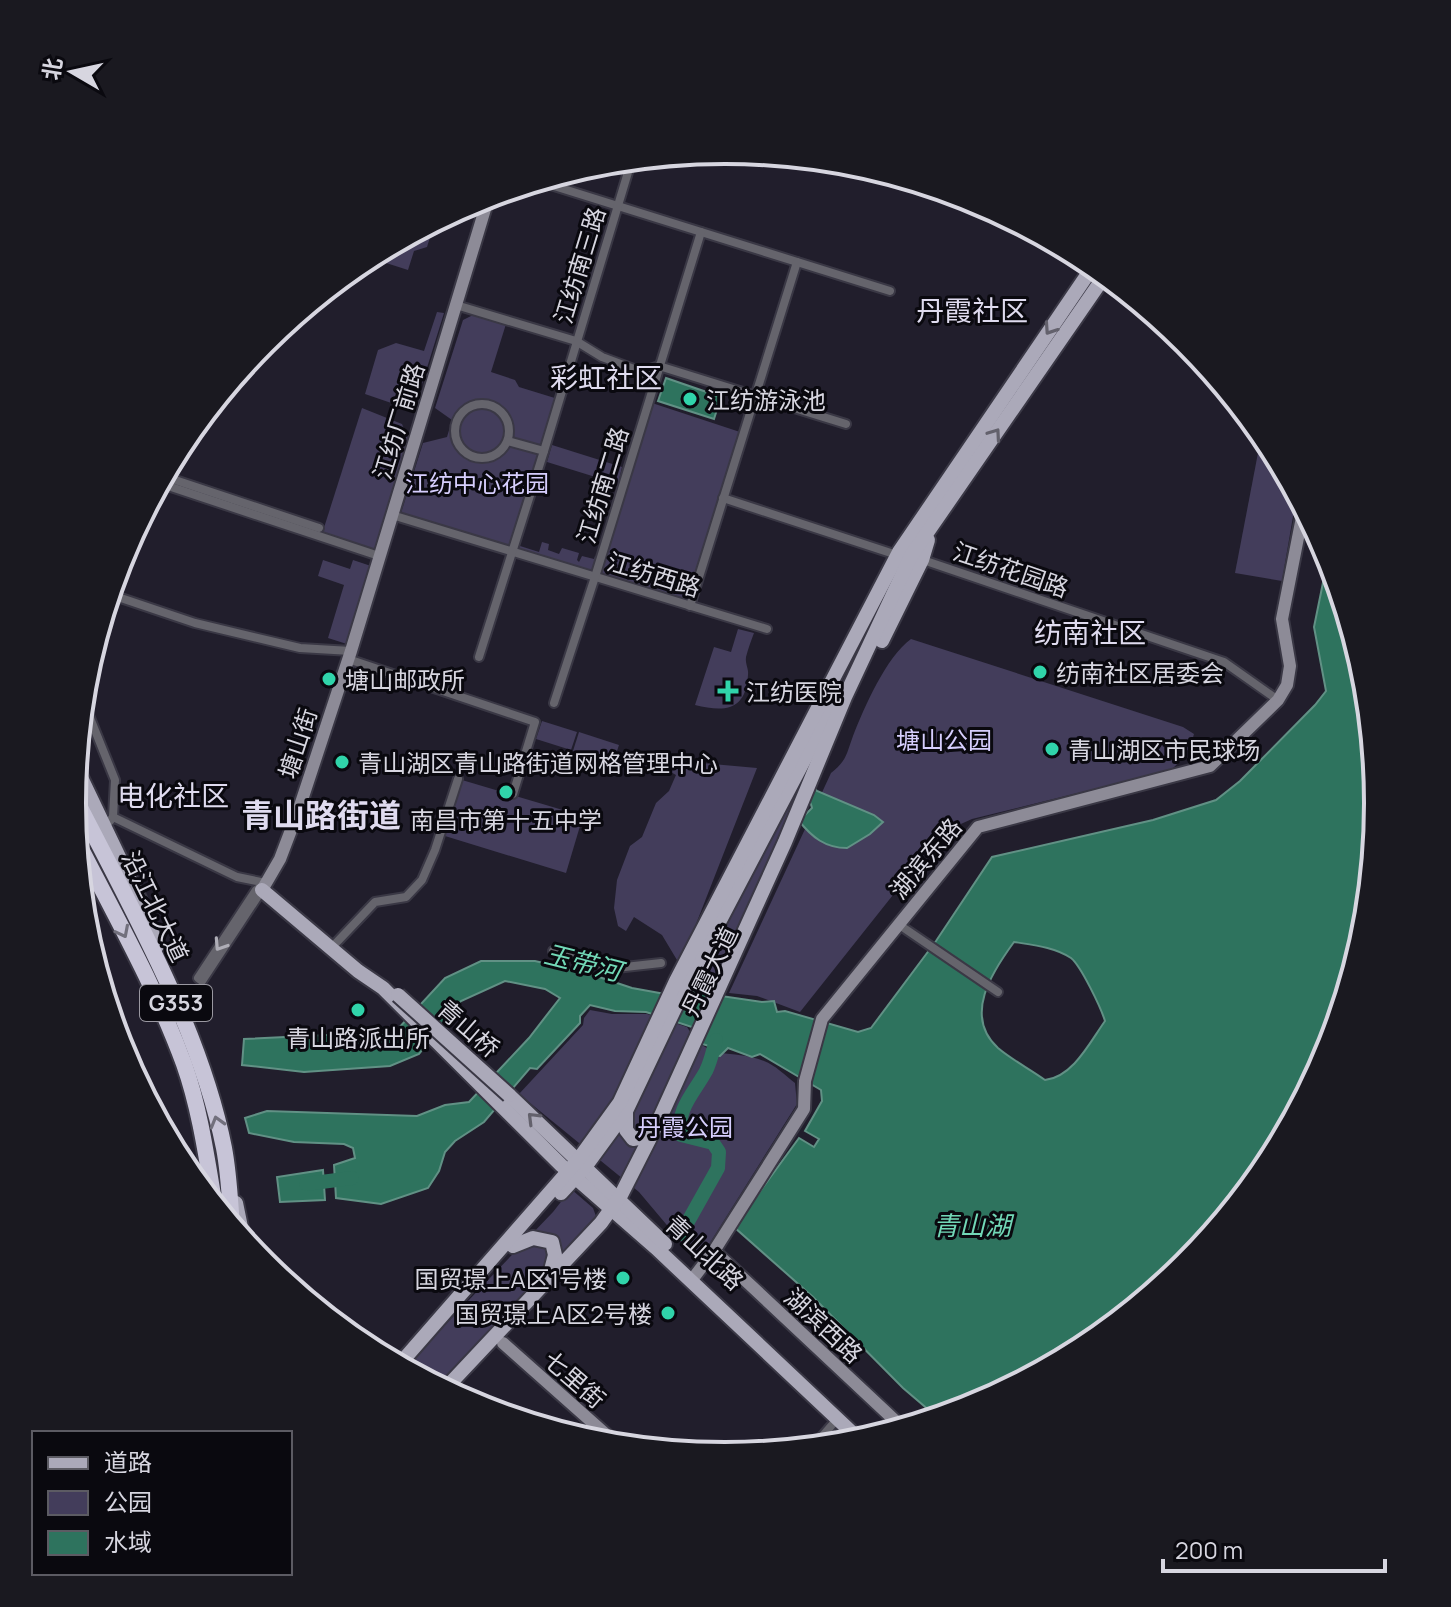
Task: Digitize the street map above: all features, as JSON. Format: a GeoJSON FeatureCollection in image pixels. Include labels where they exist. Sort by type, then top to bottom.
{"type":"FeatureCollection","features":[{"type":"Feature","properties":{"kind":"highway","name":"沿江北大道"},"geometry":{"type":"LineString","coordinates":[[86,821],[184,1018],[202,1068],[228,1168],[231,1208]]}},
{"type":"Feature","properties":{"kind":"highway","name":"沿江北大道"},"geometry":{"type":"LineString","coordinates":[[89,864],[155,993],[185,1066],[210,1182]]}},
{"type":"Feature","properties":{"kind":"main road","name":"丹霞大道"},"geometry":{"type":"LineString","coordinates":[[408,1358],[513,1246],[626,1111],[681,983],[929,518],[1087,276]]}},
{"type":"Feature","properties":{"kind":"main road","name":"丹霞大道"},"geometry":{"type":"LineString","coordinates":[[453,1381],[618,1208],[720,992],[773,890],[852,702],[908,557],[929,518],[1098,284]]}},
{"type":"Feature","properties":{"kind":"main road"},"geometry":{"type":"LineString","coordinates":[[86,784],[109,822],[184,1018]]}},
{"type":"Feature","properties":{"kind":"main road"},"geometry":{"type":"LineString","coordinates":[[264,887],[336,943],[398,999]]}},
{"type":"Feature","properties":{"kind":"main road"},"geometry":{"type":"LineString","coordinates":[[264,887],[398,999]]}},
{"type":"Feature","properties":{"kind":"main road","name":"青山桥"},"geometry":{"type":"LineString","coordinates":[[398,999],[505,1100]]}},
{"type":"Feature","properties":{"kind":"main road","name":"丹霞大道"},"geometry":{"type":"LineString","coordinates":[[407,1358],[537,1207],[577,1169],[620,1102],[658,1033]]}},
{"type":"Feature","properties":{"kind":"main road","name":"丹霞大道"},"geometry":{"type":"LineString","coordinates":[[460,1385],[503,1343],[599,1236],[635,1184],[665,1122],[696,1042]]}},
{"type":"Feature","properties":{"kind":"main road","name":"青山北路"},"geometry":{"type":"LineString","coordinates":[[505,1100],[851,1431]]}},
{"type":"Feature","properties":{"kind":"main road"},"geometry":{"type":"LineString","coordinates":[[626,1111],[626,1130],[633,1139],[644,1137],[659,1120]]}},
{"type":"Feature","properties":{"kind":"main road"},"geometry":{"type":"LineString","coordinates":[[537,1207],[555,1176],[552,1146],[583,1142],[605,1123]]}},
{"type":"Feature","properties":{"kind":"main road"},"geometry":{"type":"LineString","coordinates":[[228,1168],[239,1218]]}},
{"type":"Feature","properties":{"kind":"main road"},"geometry":{"type":"LineString","coordinates":[[635,1184],[634,1205],[643,1230]]}},
{"type":"Feature","properties":{"kind":"main road"},"geometry":{"type":"LineString","coordinates":[[599,1236],[615,1224],[643,1230]]}},
{"type":"Feature","properties":{"kind":"main road"},"geometry":{"type":"LineString","coordinates":[[513,1246],[533,1238],[552,1242],[555,1255],[548,1279]]}},
{"type":"Feature","properties":{"kind":"main road","name":"青山北路"},"geometry":{"type":"LineString","coordinates":[[694,1278],[862,1428]]}},
{"type":"Feature","properties":{"kind":"street","name":"江纺南三路"},"geometry":{"type":"LineString","coordinates":[[479,657],[628,171]]}},
{"type":"Feature","properties":{"kind":"street"},"geometry":{"type":"LineString","coordinates":[[557,187],[890,291]]}},
{"type":"Feature","properties":{"kind":"street","name":"江纺厂前路"},"geometry":{"type":"LineString","coordinates":[[350,652],[484,212]]}},
{"type":"Feature","properties":{"kind":"street","name":"江纺南二路"},"geometry":{"type":"LineString","coordinates":[[554,703],[701,232]]}},
{"type":"Feature","properties":{"kind":"street"},"geometry":{"type":"LineString","coordinates":[[690,606],[797,262]]}},
{"type":"Feature","properties":{"kind":"street"},"geometry":{"type":"LineString","coordinates":[[456,305],[576,341],[602,357],[642,372],[659,366],[846,424]]}},
{"type":"Feature","properties":{"kind":"street"},"geometry":{"type":"LineString","coordinates":[[490,404],[505,415],[510,432],[508,441],[497,455],[471,456],[458,444],[455,435],[459,418],[472,405],[490,404]]}},
{"type":"Feature","properties":{"kind":"street"},"geometry":{"type":"LineString","coordinates":[[508,441],[544,451]]}},
{"type":"Feature","properties":{"kind":"street"},"geometry":{"type":"LineString","coordinates":[[175,480],[319,528]]}},
{"type":"Feature","properties":{"kind":"street"},"geometry":{"type":"LineString","coordinates":[[170,487],[379,556]]}},
{"type":"Feature","properties":{"kind":"street","name":"江纺花园路"},"geometry":{"type":"LineString","coordinates":[[723,498],[1224,662],[1278,700]]}},
{"type":"Feature","properties":{"kind":"street","name":"江纺西路"},"geometry":{"type":"LineString","coordinates":[[392,515],[767,629]]}},
{"type":"Feature","properties":{"kind":"street","name":"湖滨东路"},"geometry":{"type":"LineString","coordinates":[[714,1251],[804,1109],[805,1081],[822,1019],[978,827],[1210,766],[1278,700],[1287,685],[1290,666],[1282,619],[1301,524]]}},
{"type":"Feature","properties":{"kind":"street"},"geometry":{"type":"LineString","coordinates":[[121,596],[195,623],[300,648],[350,652],[535,722],[513,794]]}},
{"type":"Feature","properties":{"kind":"street","name":"塘山街"},"geometry":{"type":"LineString","coordinates":[[264,887],[256,890],[198,978],[202,981],[264,887],[280,859],[350,652]]}},
{"type":"Feature","properties":{"kind":"street"},"geometry":{"type":"LineString","coordinates":[[91,720],[115,780],[109,822],[264,887]]}},
{"type":"Feature","properties":{"kind":"street"},"geometry":{"type":"LineString","coordinates":[[336,943],[375,902],[406,897],[422,880],[458,779]]}},
{"type":"Feature","properties":{"kind":"street"},"geometry":{"type":"LineString","coordinates":[[898,924],[994,990]]}},
{"type":"Feature","properties":{"kind":"street"},"geometry":{"type":"LineString","coordinates":[[553,951],[616,968],[661,963]]}},
{"type":"Feature","properties":{"kind":"street"},"geometry":{"type":"LineString","coordinates":[[694,1278],[714,1251]]}},
{"type":"Feature","properties":{"kind":"street","name":"湖滨西路"},"geometry":{"type":"LineString","coordinates":[[714,1251],[894,1420]]}},
{"type":"Feature","properties":{"kind":"street","name":"七里街"},"geometry":{"type":"LineString","coordinates":[[503,1343],[602,1431]]}},
{"type":"Feature","properties":{"kind":"street"},"geometry":{"type":"LineString","coordinates":[[823,1436],[838,1418]]}},
{"type":"Feature","properties":{"kind":"green space"},"geometry":{"type":"Polygon","coordinates":[[[430,237],[427,247],[414,251],[408,270],[385,263],[430,237]]]}},
{"type":"Feature","properties":{"kind":"green space"},"geometry":{"type":"Polygon","coordinates":[[[437,312],[444,313],[417,400],[400,406],[365,394],[378,350],[396,343],[424,351],[437,312]]]}},
{"type":"Feature","properties":{"kind":"green space","name":"江纺中心花园"},"geometry":{"type":"Polygon","coordinates":[[[475,314],[506,324],[491,372],[515,380],[519,387],[558,399],[512,549],[400,516],[423,443],[447,437],[452,420],[435,408],[463,320],[475,314]]]}},
{"type":"Feature","properties":{"kind":"green space"},"geometry":{"type":"Polygon","coordinates":[[[649,402],[740,432],[690,606],[595,577],[649,402]]]}},
{"type":"Feature","properties":{"kind":"green space"},"geometry":{"type":"Polygon","coordinates":[[[362,408],[402,424],[410,443],[375,551],[322,534],[362,408]]]}},
{"type":"Feature","properties":{"kind":"green space"},"geometry":{"type":"Polygon","coordinates":[[[552,445],[622,467],[618,484],[547,462],[552,445]]]}},
{"type":"Feature","properties":{"kind":"green space"},"geometry":{"type":"Polygon","coordinates":[[[1258,450],[1294,511],[1282,581],[1235,573],[1258,450]]]}},
{"type":"Feature","properties":{"kind":"green space"},"geometry":{"type":"Polygon","coordinates":[[[542,542],[549,544],[548,550],[559,554],[562,548],[579,553],[579,562],[582,556],[599,557],[594,574],[518,551],[520,546],[539,552],[542,542]]]}},
{"type":"Feature","properties":{"kind":"green space"},"geometry":{"type":"Polygon","coordinates":[[[323,560],[350,569],[353,560],[374,567],[350,645],[328,638],[344,585],[318,576],[323,560]]]}},
{"type":"Feature","properties":{"kind":"green space"},"geometry":{"type":"Polygon","coordinates":[[[738,629],[754,633],[746,657],[748,675],[743,696],[738,703],[724,708],[695,705],[714,647],[731,652],[738,629]]]}},
{"type":"Feature","properties":{"kind":"green space","name":"塘山公园"},"geometry":{"type":"Polygon","coordinates":[[[911,639],[1183,727],[1194,734],[1186,754],[1171,770],[972,819],[943,832],[800,1012],[757,996],[729,993],[831,773],[845,757],[877,684],[893,658],[911,639]]]}},
{"type":"Feature","properties":{"kind":"green space"},"geometry":{"type":"Polygon","coordinates":[[[845,689],[712,989],[693,986],[845,689]]]}},
{"type":"Feature","properties":{"kind":"green space"},"geometry":{"type":"Polygon","coordinates":[[[542,721],[577,732],[571,750],[536,739],[542,721]]]}},
{"type":"Feature","properties":{"kind":"green space"},"geometry":{"type":"Polygon","coordinates":[[[579,732],[619,745],[613,763],[573,751],[579,732]]]}},
{"type":"Feature","properties":{"kind":"green space"},"geometry":{"type":"Polygon","coordinates":[[[668,760],[757,768],[680,965],[662,935],[634,917],[626,931],[618,926],[614,908],[617,880],[630,846],[642,837],[656,803],[669,791],[676,775],[660,766],[668,760]]]}},
{"type":"Feature","properties":{"kind":"green space"},"geometry":{"type":"Polygon","coordinates":[[[462,780],[583,816],[566,873],[445,836],[462,780]]]}},
{"type":"Feature","properties":{"kind":"green space","name":"丹霞公园"},"geometry":{"type":"Polygon","coordinates":[[[590,1010],[612,1014],[647,1014],[687,1027],[703,1046],[721,1053],[764,1061],[795,1083],[797,1104],[698,1262],[639,1192],[519,1094],[583,1025],[590,1010]]]}},
{"type":"Feature","properties":{"kind":"green space"},"geometry":{"type":"Polygon","coordinates":[[[571,1189],[593,1208],[597,1219],[448,1379],[412,1360],[553,1212],[571,1189]]]}},
{"type":"Feature","properties":{"kind":"water","name":"江纺游泳池"},"geometry":{"type":"Polygon","coordinates":[[[666,378],[721,397],[714,419],[658,401],[666,378]]]}},
{"type":"Feature","properties":{"kind":"water","name":"青山湖"},"geometry":{"type":"Polygon","coordinates":[[[1324,579],[1343,638],[1360,720],[1364,762],[1364,845],[1360,887],[1343,969],[1331,1009],[1299,1086],[1257,1159],[1233,1193],[1178,1256],[1115,1311],[1081,1335],[1008,1377],[970,1394],[928,1410],[813,1297],[734,1227],[799,1138],[814,1147],[819,1139],[805,1131],[822,1101],[821,1090],[760,1054],[752,1057],[728,1048],[720,1056],[711,1055],[709,1046],[696,1042],[692,1027],[646,1012],[615,1011],[590,1005],[580,1016],[580,1023],[537,1069],[530,1068],[484,1122],[455,1141],[445,1152],[439,1171],[428,1188],[381,1204],[336,1198],[334,1165],[355,1158],[353,1148],[344,1144],[294,1142],[249,1133],[245,1118],[267,1111],[417,1116],[445,1105],[469,1102],[529,1038],[560,998],[545,989],[505,981],[461,1001],[419,1054],[390,1066],[304,1072],[242,1065],[244,1039],[348,1034],[376,1037],[396,1031],[445,978],[481,961],[535,961],[632,988],[676,996],[694,992],[774,1001],[777,1012],[785,1011],[858,1032],[871,1028],[936,941],[992,857],[1153,820],[1216,800],[1240,781],[1326,691],[1314,627],[1324,579]],[[1014,942],[990,980],[982,1008],[988,1035],[998,1048],[1045,1080],[1072,1066],[1105,1021],[1075,962],[1051,949],[1014,942]]]}},
{"type":"Feature","properties":{"kind":"water"},"geometry":{"type":"Polygon","coordinates":[[[798,765],[817,791],[874,815],[883,822],[847,848],[820,840],[799,821],[812,808],[807,798],[792,787],[798,765]]]}},
{"type":"Feature","properties":{"kind":"water"},"geometry":{"type":"Polygon","coordinates":[[[323,1170],[325,1200],[280,1202],[277,1177],[323,1170]]]}},
{"type":"Feature","properties":{"kind":"waterway"},"geometry":{"type":"LineString","coordinates":[[681,1234],[718,1168],[719,1152],[713,1143],[681,1135],[680,1126],[684,1109],[706,1071],[716,1040]]}},
{"type":"Feature","properties":{"kind":"waterway"},"geometry":{"type":"LineString","coordinates":[[306,1184],[352,1178]]}},
{"type":"Feature","properties":{"kind":"place","name":"江纺游泳池"},"geometry":{"type":"Point","coordinates":[690,399]}},
{"type":"Feature","properties":{"kind":"place","name":"纺南社区居委会"},"geometry":{"type":"Point","coordinates":[1040,672]}},
{"type":"Feature","properties":{"kind":"place","name":"塘山邮政所"},"geometry":{"type":"Point","coordinates":[329,679]}},
{"type":"Feature","properties":{"kind":"place","name":"江纺医院"},"geometry":{"type":"Point","coordinates":[728,691]}},
{"type":"Feature","properties":{"kind":"place","name":"青山湖区市民球场"},"geometry":{"type":"Point","coordinates":[1052,749]}},
{"type":"Feature","properties":{"kind":"place","name":"青山湖区青山路街道网格管理中心"},"geometry":{"type":"Point","coordinates":[342,762]}},
{"type":"Feature","properties":{"kind":"place","name":"南昌市第十五中学"},"geometry":{"type":"Point","coordinates":[506,792]}},
{"type":"Feature","properties":{"kind":"place","name":"青山路派出所"},"geometry":{"type":"Point","coordinates":[358,1010]}},
{"type":"Feature","properties":{"kind":"place","name":"国贸璟上A区1号楼"},"geometry":{"type":"Point","coordinates":[623,1278]}},
{"type":"Feature","properties":{"kind":"place","name":"国贸璟上A区2号楼"},"geometry":{"type":"Point","coordinates":[668,1313]}},
{"type":"Feature","properties":{"kind":"district","name":"丹霞社区"},"geometry":{"type":"Point","coordinates":[972,310]}},
{"type":"Feature","properties":{"kind":"district","name":"彩虹社区"},"geometry":{"type":"Point","coordinates":[606,377]}},
{"type":"Feature","properties":{"kind":"district","name":"纺南社区"},"geometry":{"type":"Point","coordinates":[1090,632]}},
{"type":"Feature","properties":{"kind":"district","name":"电化社区"},"geometry":{"type":"Point","coordinates":[173,795]}},
{"type":"Feature","properties":{"kind":"district","name":"青山路街道"},"geometry":{"type":"Point","coordinates":[321,815]}},
{"type":"Feature","properties":{"kind":"water label","name":"玉带河"},"geometry":{"type":"Point","coordinates":[583,962]}}]}
